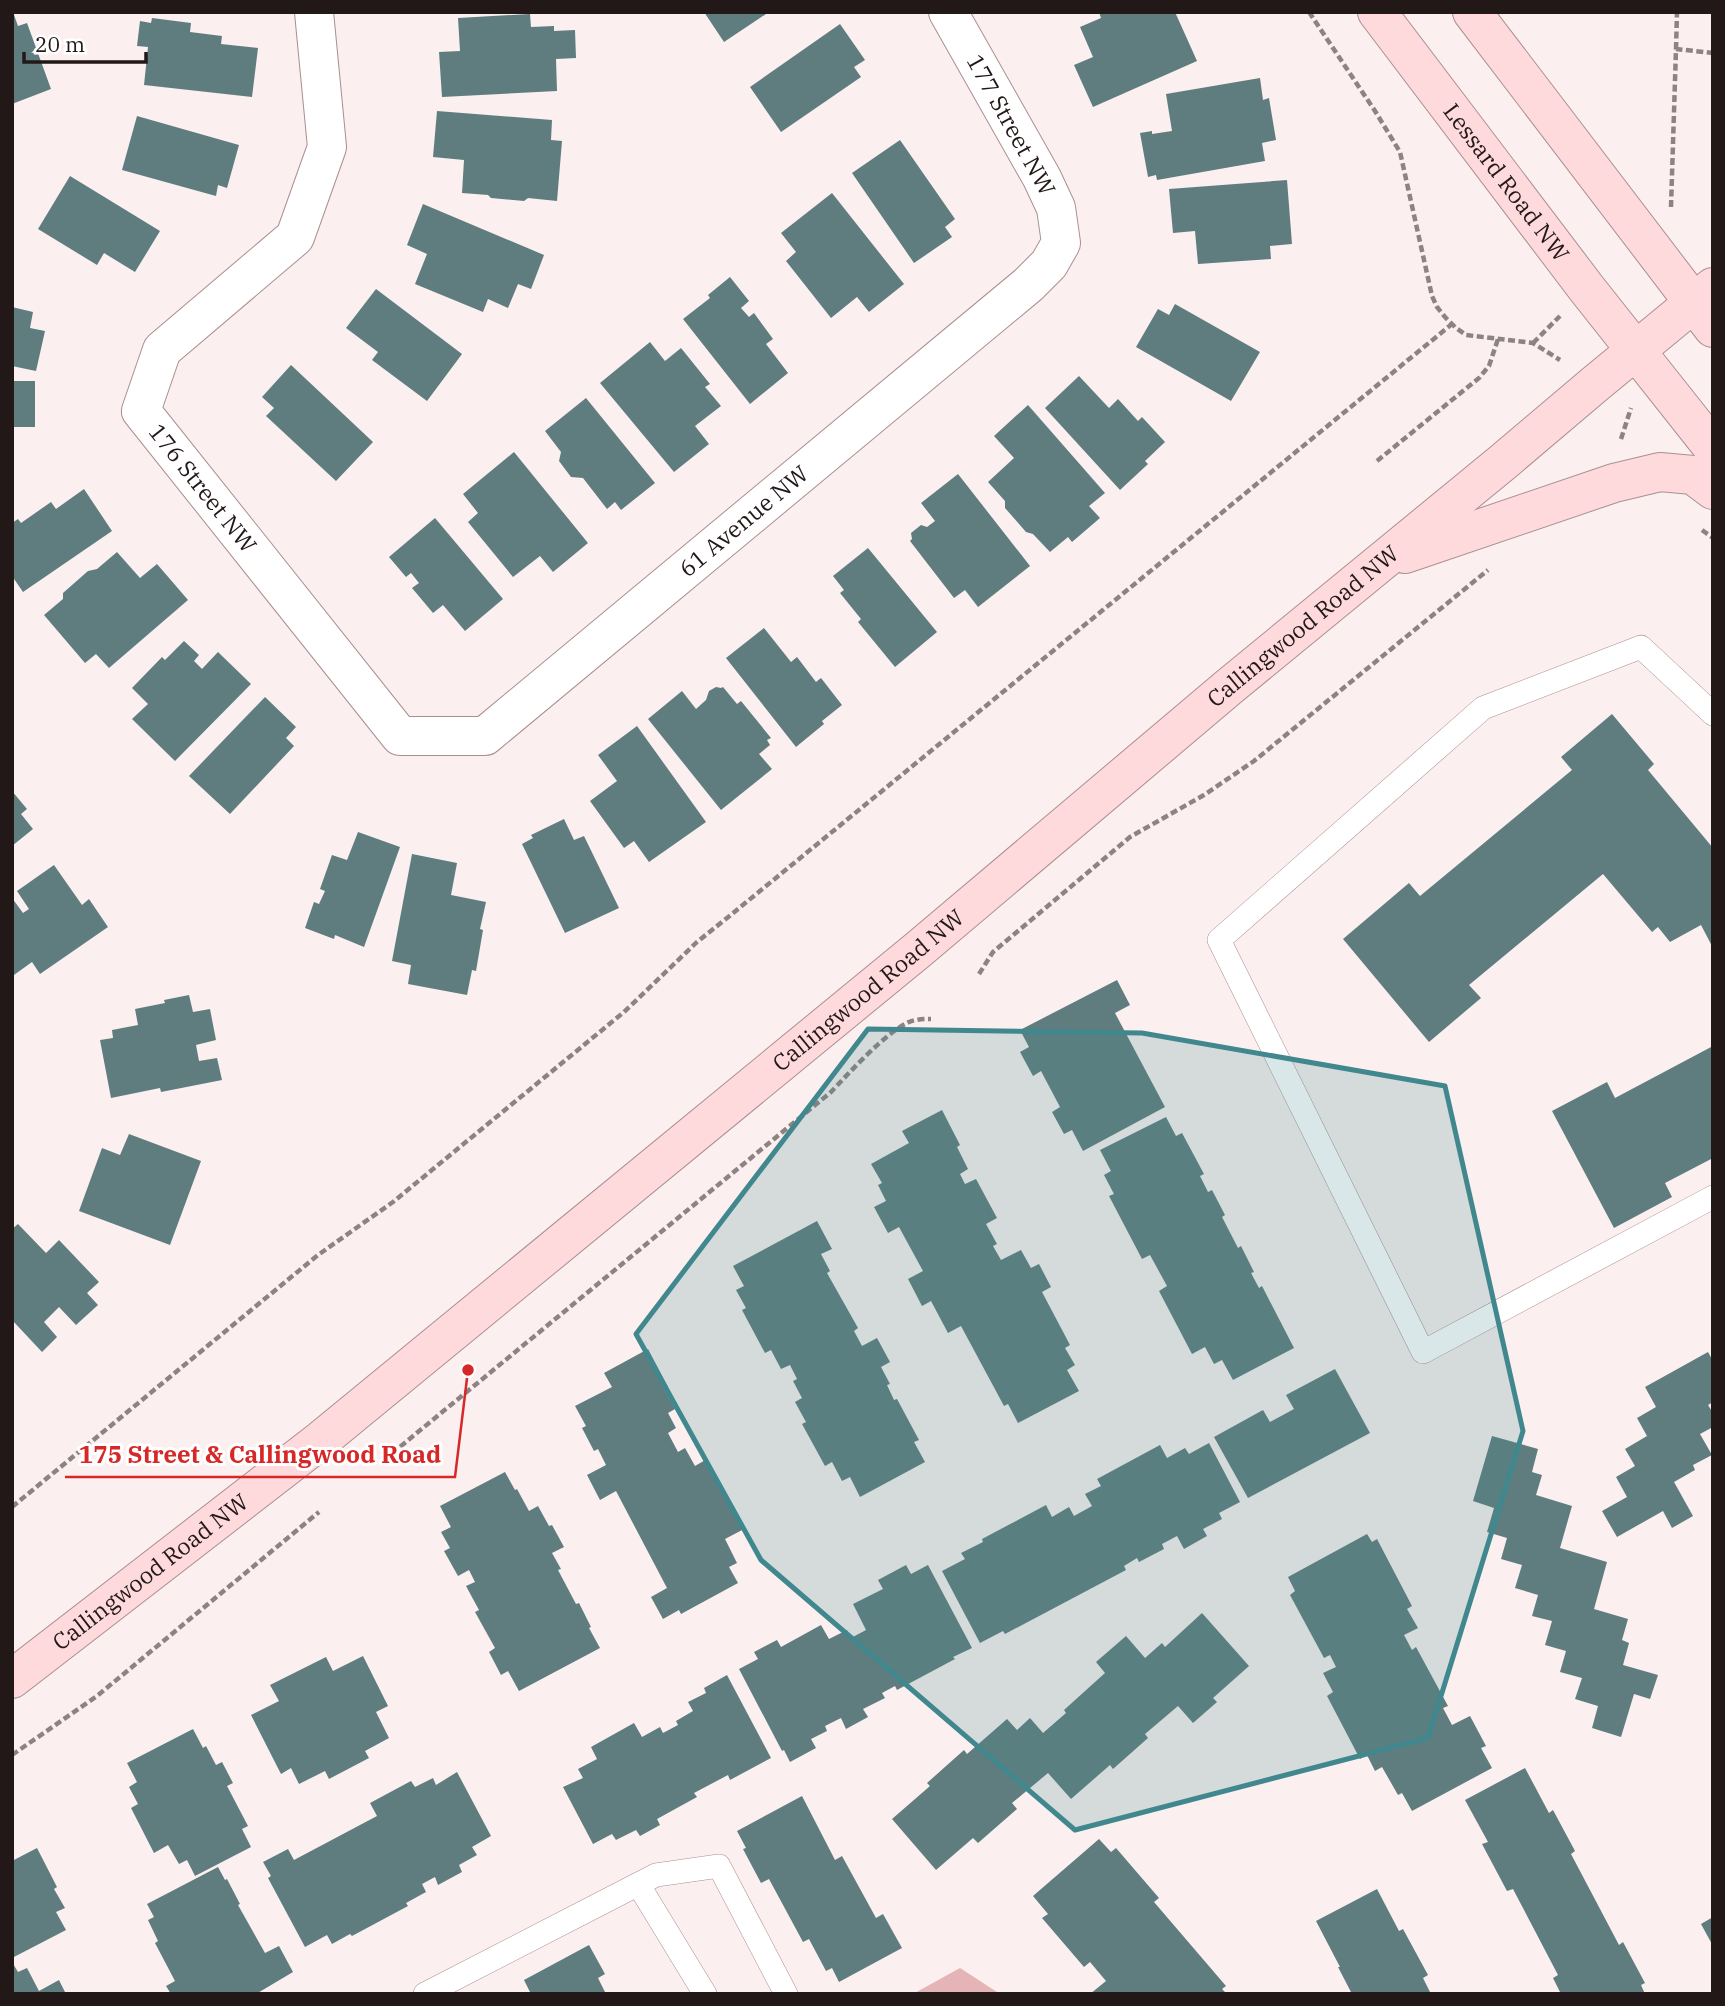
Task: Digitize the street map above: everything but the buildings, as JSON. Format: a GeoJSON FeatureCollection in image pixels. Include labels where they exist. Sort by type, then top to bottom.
{"type":"FeatureCollection","features":[{"type":"Feature","properties":{"kind":"main road","name":"Lessard Road NW"},"geometry":{"type":"LineString","coordinates":[[1377,12],[1713,448]]}},
{"type":"Feature","properties":{"kind":"main road"},"geometry":{"type":"LineString","coordinates":[[1472,12],[1706,306]]}},
{"type":"Feature","properties":{"kind":"main road","name":"Callingwood Road NW"},"geometry":{"type":"LineString","coordinates":[[12,1679],[321,1440],[898,967],[1230,686],[1636,350],[1706,306]]}},
{"type":"Feature","properties":{"kind":"main road"},"geometry":{"type":"LineString","coordinates":[[1380,562],[1614,483],[1660,472],[1693,475],[1713,490]]}},
{"type":"Feature","properties":{"kind":"street","name":"176 Street NW"},"geometry":{"type":"LineString","coordinates":[[314,12],[327,147],[295,237],[162,350],[141,411],[400,736]]}},
{"type":"Feature","properties":{"kind":"street","name":"177 Street NW"},"geometry":{"type":"LineString","coordinates":[[947,12],[1042,178],[1056,208],[1060,243]]}},
{"type":"Feature","properties":{"kind":"street","name":"61 Avenue NW"},"geometry":{"type":"LineString","coordinates":[[400,736],[485,736],[1028,285],[1049,264],[1060,243]]}},
{"type":"Feature","properties":{"kind":"lane"},"geometry":{"type":"LineString","coordinates":[[1713,714],[1641,647],[1483,708],[1219,940],[1423,1352],[1713,1197]]}},
{"type":"Feature","properties":{"kind":"lane"},"geometry":{"type":"LineString","coordinates":[[425,1994],[457,1986],[656,1875],[719,1866],[786,1994]]}},
{"type":"Feature","properties":{"kind":"lane"},"geometry":{"type":"LineString","coordinates":[[638,1884],[705,1994]]}},
{"type":"Feature","properties":{"kind":"path"},"geometry":{"type":"LineString","coordinates":[[1309,12],[1400,152],[1432,296],[1437,307],[1451,324],[1466,335],[1533,343]]}},
{"type":"Feature","properties":{"kind":"path"},"geometry":{"type":"LineString","coordinates":[[1671,208],[1677,12]]}},
{"type":"Feature","properties":{"kind":"path"},"geometry":{"type":"LineString","coordinates":[[1676,49],[1713,53]]}},
{"type":"Feature","properties":{"kind":"path"},"geometry":{"type":"LineString","coordinates":[[12,1507],[308,1264],[393,1202],[624,1012],[697,942],[1451,324]]}},
{"type":"Feature","properties":{"kind":"path"},"geometry":{"type":"LineString","coordinates":[[1377,461],[1479,378],[1489,366],[1498,339]]}},
{"type":"Feature","properties":{"kind":"path"},"geometry":{"type":"LineString","coordinates":[[979,974],[993,952],[1130,836],[1204,795],[1254,761],[1489,569]]}},
{"type":"Feature","properties":{"kind":"path"},"geometry":{"type":"LineString","coordinates":[[384,1460],[821,1101],[899,1028],[911,1021],[931,1019]]}},
{"type":"Feature","properties":{"kind":"path"},"geometry":{"type":"LineString","coordinates":[[12,1755],[97,1696],[318,1512]]}},
{"type":"Feature","properties":{"kind":"highlighted area"},"geometry":{"type":"Polygon","coordinates":[[[868,1029],[1142,1033],[1445,1086],[1523,1431],[1428,1738],[1075,1830],[761,1560],[636,1334],[868,1029]]]}},
{"type":"Feature","properties":{"kind":"shaded area"},"geometry":{"type":"Polygon","coordinates":[[[960,1968],[1000,1994],[913,1994],[960,1968]]]}},
{"type":"Feature","properties":{"kind":"place","name":"175 Street & Callingwood Road"},"geometry":{"type":"Point","coordinates":[468,1370]}}]}
